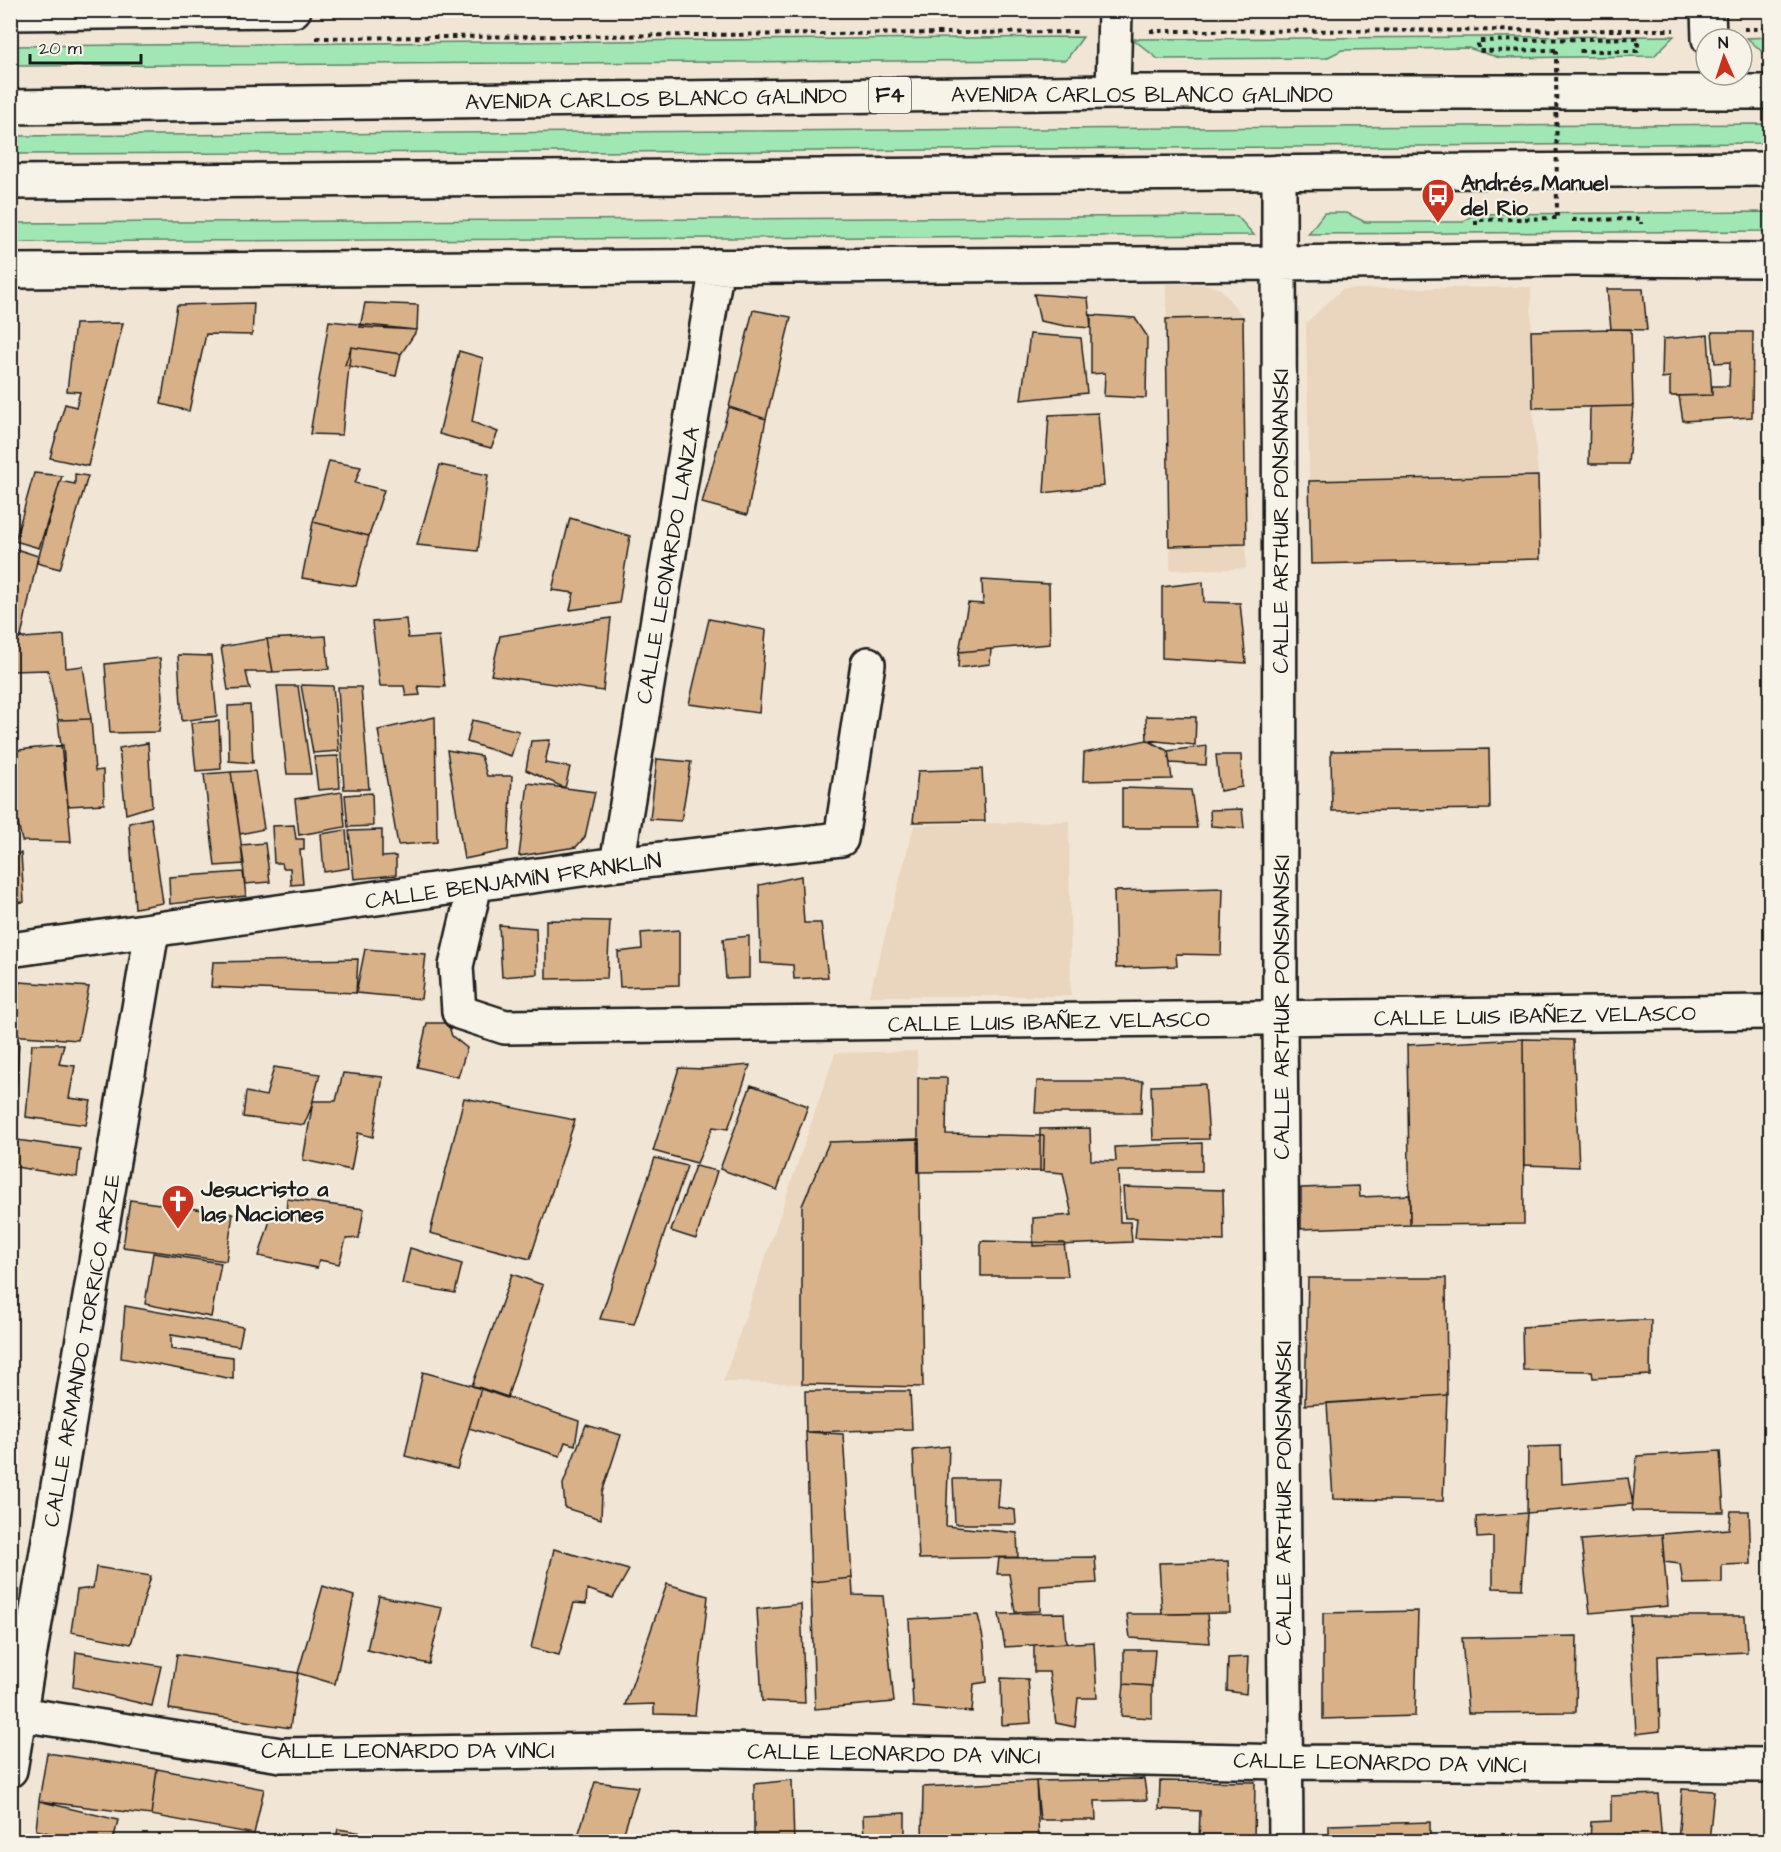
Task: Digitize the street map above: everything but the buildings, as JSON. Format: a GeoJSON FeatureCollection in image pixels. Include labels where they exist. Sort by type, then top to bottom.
{"type":"FeatureCollection","features":[{"type":"Feature","properties":{"kind":"main road"},"geometry":{"type":"LineString","coordinates":[[1113,92],[1115,10]]}},
{"type":"Feature","properties":{"kind":"main road"},"geometry":{"type":"LineString","coordinates":[[1708,10],[1709,27]]}},
{"type":"Feature","properties":{"kind":"main road"},"geometry":{"type":"LineString","coordinates":[[10,13],[301,24]]}},
{"type":"Feature","properties":{"kind":"main road","name":"AVENIDA CARLOS BLANCO GALINDO"},"geometry":{"type":"LineString","coordinates":[[10,107],[1694,84]]}},
{"type":"Feature","properties":{"kind":"main road","name":"AVENIDA CARLOS BLANCO GALINDO"},"geometry":{"type":"LineString","coordinates":[[1732,87],[1770,92]]}},
{"type":"Feature","properties":{"kind":"main road"},"geometry":{"type":"LineString","coordinates":[[10,182],[1770,169]]}},
{"type":"Feature","properties":{"kind":"main road","name":"CALLE ARTHUR PONSNANSKI"},"geometry":{"type":"LineString","coordinates":[[1280,172],[1280,1019],[1286,1842]]}},
{"type":"Feature","properties":{"kind":"main road"},"geometry":{"type":"LineString","coordinates":[[10,271],[1573,259],[1770,260]]}},
{"type":"Feature","properties":{"kind":"main road","name":"CALLE LEONARDO LANZA"},"geometry":{"type":"LineString","coordinates":[[617,864],[717,266]]}},
{"type":"Feature","properties":{"kind":"main road","name":"CALLE BENJAMÍN FRANKLIN"},"geometry":{"type":"LineString","coordinates":[[10,950],[617,864],[841,839],[868,664]]}},
{"type":"Feature","properties":{"kind":"main road","name":"CALLE LUIS IBAÑEZ VELASCO"},"geometry":{"type":"LineString","coordinates":[[475,885],[456,966],[459,1012],[505,1027],[1770,1012]]}},
{"type":"Feature","properties":{"kind":"main road","name":"CALLE ARMANDO TORRICO ARZE"},"geometry":{"type":"LineString","coordinates":[[10,1770],[152,931]]}},
{"type":"Feature","properties":{"kind":"main road","name":"CALLE LEONARDO DA VINCI"},"geometry":{"type":"LineString","coordinates":[[20,1714],[281,1755],[677,1749],[1285,1762],[1770,1765]]}},
{"type":"Feature","properties":{"kind":"path"},"geometry":{"type":"LineString","coordinates":[[301,24],[1083,32]]}},
{"type":"Feature","properties":{"kind":"path"},"geometry":{"type":"LineString","coordinates":[[1754,29],[1770,29]]}},
{"type":"Feature","properties":{"kind":"path"},"geometry":{"type":"LineString","coordinates":[[1142,31],[1671,30]]}},
{"type":"Feature","properties":{"kind":"path"},"geometry":{"type":"LineString","coordinates":[[1557,218],[1556,50],[1478,51],[1478,40],[1638,38],[1638,51],[1575,51]]}},
{"type":"Feature","properties":{"kind":"shaded area"},"geometry":{"type":"Polygon","coordinates":[[[1166,284],[1204,284],[1221,289],[1243,317],[1246,569],[1170,570],[1166,284]]]}},
{"type":"Feature","properties":{"kind":"shaded area"},"geometry":{"type":"Polygon","coordinates":[[[1531,287],[1533,408],[1538,476],[1540,559],[1311,564],[1306,323],[1342,289],[1531,287]]]}},
{"type":"Feature","properties":{"kind":"shaded area"},"geometry":{"type":"Polygon","coordinates":[[[1069,821],[1071,996],[869,996],[914,825],[1069,821]]]}},
{"type":"Feature","properties":{"kind":"shaded area"},"geometry":{"type":"Polygon","coordinates":[[[917,1051],[923,1387],[723,1382],[835,1053],[917,1051]]]}},
{"type":"Feature","properties":{"kind":"green space"},"geometry":{"type":"Polygon","coordinates":[[[1674,36],[1654,56],[1500,58],[1468,48],[1342,50],[1326,58],[1158,59],[1133,39],[1674,36]]]}},
{"type":"Feature","properties":{"kind":"green space"},"geometry":{"type":"Polygon","coordinates":[[[1083,37],[1066,60],[10,66],[11,46],[1083,37]]]}},
{"type":"Feature","properties":{"kind":"green space"},"geometry":{"type":"Polygon","coordinates":[[[1770,37],[1770,56],[1754,44],[1754,38],[1770,37]]]}},
{"type":"Feature","properties":{"kind":"green space"},"geometry":{"type":"Polygon","coordinates":[[[1770,124],[1770,143],[810,151],[10,154],[11,136],[1770,124]]]}},
{"type":"Feature","properties":{"kind":"green space"},"geometry":{"type":"Polygon","coordinates":[[[1770,212],[1770,231],[1308,234],[1324,213],[1347,213],[1365,222],[1463,222],[1474,214],[1770,212]]]}},
{"type":"Feature","properties":{"kind":"green space"},"geometry":{"type":"Polygon","coordinates":[[[1237,216],[1254,235],[10,242],[11,223],[1237,216]]]}},
{"type":"Feature","properties":{"kind":"place","name":"Andrés Manuel del Rio"},"geometry":{"type":"Point","coordinates":[1438,224]}},
{"type":"Feature","properties":{"kind":"place","name":"Jesucristo a las Naciones"},"geometry":{"type":"Point","coordinates":[178,1230]}}]}
